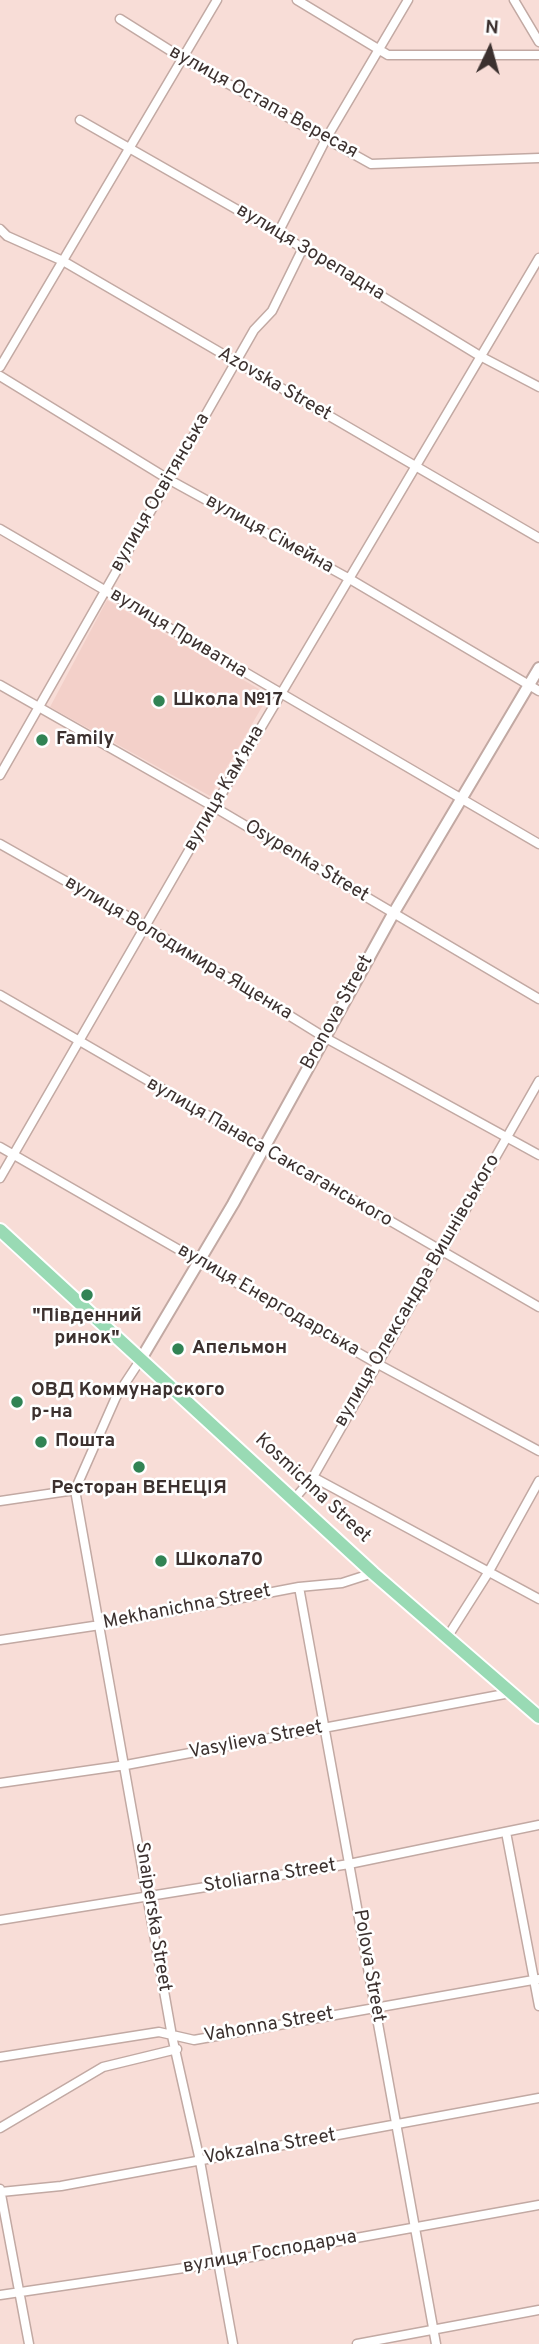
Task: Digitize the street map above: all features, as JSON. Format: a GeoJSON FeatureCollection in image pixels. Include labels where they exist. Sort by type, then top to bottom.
{"type":"FeatureCollection","features":[{"type":"Feature","properties":{"kind":"main road","name":"Kosmichna Street"},"geometry":{"type":"LineString","coordinates":[[0,1230],[373,1573],[539,1717]]}},
{"type":"Feature","properties":{"kind":"street"},"geometry":{"type":"LineString","coordinates":[[0,367],[217,0]]}},
{"type":"Feature","properties":{"kind":"street"},"geometry":{"type":"LineString","coordinates":[[297,0],[377,50],[398,56],[539,55]]}},
{"type":"Feature","properties":{"kind":"street"},"geometry":{"type":"LineString","coordinates":[[278,233],[326,139],[408,0]]}},
{"type":"Feature","properties":{"kind":"street"},"geometry":{"type":"LineString","coordinates":[[514,0],[539,41]]}},
{"type":"Feature","properties":{"kind":"street","name":"вулиця Остапа Вересая"},"geometry":{"type":"LineString","coordinates":[[120,19],[181,58],[371,164],[539,158]]}},
{"type":"Feature","properties":{"kind":"street","name":"вулиця Зорепадна"},"geometry":{"type":"LineString","coordinates":[[80,120],[278,233],[480,356],[539,387]]}},
{"type":"Feature","properties":{"kind":"street"},"geometry":{"type":"LineString","coordinates":[[0,229],[4,238]]}},
{"type":"Feature","properties":{"kind":"street","name":"Azovska Street"},"geometry":{"type":"LineString","coordinates":[[4,238],[63,261],[539,538]]}},
{"type":"Feature","properties":{"kind":"street","name":"вулиця Освітянська"},"geometry":{"type":"LineString","coordinates":[[0,775],[254,330],[272,311],[303,248]]}},
{"type":"Feature","properties":{"kind":"street","name":"вулиця Кам’яна"},"geometry":{"type":"LineString","coordinates":[[0,1178],[348,578],[539,258]]}},
{"type":"Feature","properties":{"kind":"street","name":"вулиця Сімейна"},"geometry":{"type":"LineString","coordinates":[[0,376],[168,479],[348,578],[534,688]]}},
{"type":"Feature","properties":{"kind":"street","name":"вулиця Приватна"},"geometry":{"type":"LineString","coordinates":[[0,529],[539,844]]}},
{"type":"Feature","properties":{"kind":"street","name":"Bronova Street"},"geometry":{"type":"LineString","coordinates":[[141,1359],[200,1262],[393,914],[460,799],[534,688],[539,668]]}},
{"type":"Feature","properties":{"kind":"street","name":"Osypenka Street"},"geometry":{"type":"LineString","coordinates":[[0,685],[214,807],[539,999]]}},
{"type":"Feature","properties":{"kind":"street","name":"вулиця Володимира Ященка"},"geometry":{"type":"LineString","coordinates":[[0,844],[145,926],[324,1037],[539,1155]]}},
{"type":"Feature","properties":{"kind":"street","name":"вулиця Панаса Саксаганського"},"geometry":{"type":"LineString","coordinates":[[0,995],[262,1150],[539,1307]]}},
{"type":"Feature","properties":{"kind":"street","name":"вулиця Олександра Вишнівського"},"geometry":{"type":"LineString","coordinates":[[295,1499],[313,1476],[539,1081]]}},
{"type":"Feature","properties":{"kind":"street","name":"вулиця Енергодарська"},"geometry":{"type":"LineString","coordinates":[[0,1147],[376,1363],[539,1451]]}},
{"type":"Feature","properties":{"kind":"street"},"geometry":{"type":"LineString","coordinates":[[0,1501],[75,1490],[116,1397],[141,1359]]}},
{"type":"Feature","properties":{"kind":"street"},"geometry":{"type":"LineString","coordinates":[[313,1476],[488,1573],[539,1598]]}},
{"type":"Feature","properties":{"kind":"street"},"geometry":{"type":"LineString","coordinates":[[448,1636],[488,1573],[539,1481]]}},
{"type":"Feature","properties":{"kind":"street","name":"Snaiperska Street"},"geometry":{"type":"LineString","coordinates":[[75,1490],[126,1765],[172,2036],[200,2161],[233,2344]]}},
{"type":"Feature","properties":{"kind":"street","name":"Mekhanichna Street"},"geometry":{"type":"LineString","coordinates":[[0,1640],[100,1625],[299,1587],[342,1583],[373,1573]]}},
{"type":"Feature","properties":{"kind":"street","name":"Polova Street"},"geometry":{"type":"LineString","coordinates":[[299,1587],[436,2344]]}},
{"type":"Feature","properties":{"kind":"street","name":"Vasylieva Street"},"geometry":{"type":"LineString","coordinates":[[0,1783],[126,1765],[325,1729],[443,1703],[511,1693]]}},
{"type":"Feature","properties":{"kind":"street","name":"Stoliarna Street"},"geometry":{"type":"LineString","coordinates":[[0,1920],[349,1864],[539,1825]]}},
{"type":"Feature","properties":{"kind":"street"},"geometry":{"type":"LineString","coordinates":[[506,1832],[537,1979],[539,2006]]}},
{"type":"Feature","properties":{"kind":"street","name":"Vahonna Street"},"geometry":{"type":"LineString","coordinates":[[0,2057],[159,2032],[194,2040],[537,1979]]}},
{"type":"Feature","properties":{"kind":"street"},"geometry":{"type":"LineString","coordinates":[[0,2128],[103,2067],[177,2049]]}},
{"type":"Feature","properties":{"kind":"street","name":"Vokzalna Street"},"geometry":{"type":"LineString","coordinates":[[0,2190],[61,2186],[539,2098]]}},
{"type":"Feature","properties":{"kind":"street"},"geometry":{"type":"LineString","coordinates":[[0,2190],[29,2344]]}},
{"type":"Feature","properties":{"kind":"street","name":"вулиця Господарча"},"geometry":{"type":"LineString","coordinates":[[0,2295],[219,2263],[539,2205]]}},
{"type":"Feature","properties":{"kind":"street"},"geometry":{"type":"LineString","coordinates":[[357,2344],[539,2310]]}},
{"type":"Feature","properties":{"kind":"shaded area","name":"Школа №17"},"geometry":{"type":"Polygon","coordinates":[[[107,600],[269,695],[210,796],[50,707],[107,600]]]}},
{"type":"Feature","properties":{"kind":"place","name":"Школа №17"},"geometry":{"type":"Point","coordinates":[159,701]}},
{"type":"Feature","properties":{"kind":"place","name":"Family"},"geometry":{"type":"Point","coordinates":[42,740]}},
{"type":"Feature","properties":{"kind":"place","name":"\"Південний ринок\""},"geometry":{"type":"Point","coordinates":[87,1295]}},
{"type":"Feature","properties":{"kind":"place","name":"Апельмон"},"geometry":{"type":"Point","coordinates":[178,1349]}},
{"type":"Feature","properties":{"kind":"place","name":"ОВД Коммунарского р-на"},"geometry":{"type":"Point","coordinates":[17,1402]}},
{"type":"Feature","properties":{"kind":"place","name":"Пошта"},"geometry":{"type":"Point","coordinates":[41,1442]}},
{"type":"Feature","properties":{"kind":"place","name":"Ресторан ВЕНЕЦІЯ"},"geometry":{"type":"Point","coordinates":[139,1467]}},
{"type":"Feature","properties":{"kind":"place","name":"Школа70"},"geometry":{"type":"Point","coordinates":[161,1561]}}]}
